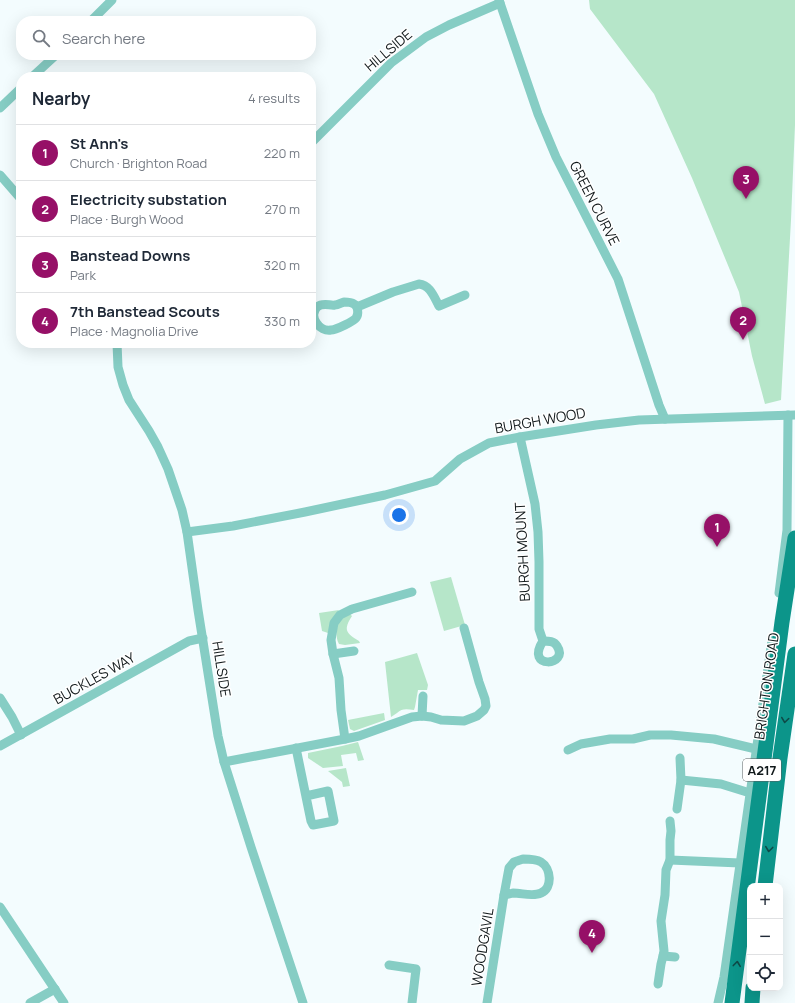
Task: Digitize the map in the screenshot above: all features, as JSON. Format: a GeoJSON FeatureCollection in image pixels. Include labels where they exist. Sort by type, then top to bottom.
{"type":"FeatureCollection","features":[{"type":"Feature","properties":{"kind":"highway","name":"BRIGHTON ROAD"},"geometry":{"type":"LineString","coordinates":[[732,1003],[781,630],[795,538]]}},
{"type":"Feature","properties":{"kind":"highway","name":"BRIGHTON ROAD"},"geometry":{"type":"LineString","coordinates":[[765,883],[780,758],[795,654]]}},
{"type":"Feature","properties":{"kind":"highway"},"geometry":{"type":"LineString","coordinates":[[752,1003],[753,991]]}},
{"type":"Feature","properties":{"kind":"street"},"geometry":{"type":"LineString","coordinates":[[96,16],[112,0]]}},
{"type":"Feature","properties":{"kind":"street","name":"HILLSIDE"},"geometry":{"type":"LineString","coordinates":[[316,138],[391,63],[426,37],[499,2]]}},
{"type":"Feature","properties":{"kind":"street","name":"GREEN CURVE"},"geometry":{"type":"LineString","coordinates":[[499,2],[538,114],[553,150],[618,279],[664,420]]}},
{"type":"Feature","properties":{"kind":"street"},"geometry":{"type":"LineString","coordinates":[[37,72],[51,60]]}},
{"type":"Feature","properties":{"kind":"street"},"geometry":{"type":"LineString","coordinates":[[1,106],[16,92]]}},
{"type":"Feature","properties":{"kind":"street"},"geometry":{"type":"LineString","coordinates":[[0,175],[16,193]]}},
{"type":"Feature","properties":{"kind":"street"},"geometry":{"type":"LineString","coordinates":[[357,307],[393,292],[419,284],[423,284],[428,287],[439,306],[465,295]]}},
{"type":"Feature","properties":{"kind":"street"},"geometry":{"type":"LineString","coordinates":[[316,306],[327,304],[333,305],[344,302],[354,304],[357,307],[358,313],[357,317],[353,321],[331,330],[326,330],[318,325],[316,320]]}},
{"type":"Feature","properties":{"kind":"street","name":"HILLSIDE"},"geometry":{"type":"LineString","coordinates":[[117,348],[118,367],[123,385],[129,400],[158,447],[168,469],[182,510],[187,532],[218,736],[224,762],[303,1003]]}},
{"type":"Feature","properties":{"kind":"street","name":"BURGH WOOD"},"geometry":{"type":"LineString","coordinates":[[187,532],[233,526],[385,495],[435,480],[460,459],[489,443],[596,425],[639,420],[791,415]]}},
{"type":"Feature","properties":{"kind":"street","name":"BRIGHTON ROAD"},"geometry":{"type":"LineString","coordinates":[[718,1003],[724,977],[782,573],[787,530],[791,415]]}},
{"type":"Feature","properties":{"kind":"street","name":"BURGH MOUNT"},"geometry":{"type":"LineString","coordinates":[[520,437],[534,504],[538,532],[539,629],[543,642]]}},
{"type":"Feature","properties":{"kind":"street"},"geometry":{"type":"LineString","coordinates":[[345,739],[339,678],[331,640],[334,623],[340,615],[352,609],[412,592]]}},
{"type":"Feature","properties":{"kind":"street"},"geometry":{"type":"LineString","coordinates":[[224,762],[359,736],[412,717],[422,716],[441,720],[464,722],[477,716],[486,706],[485,699],[464,628]]}},
{"type":"Feature","properties":{"kind":"street","name":"BUCKLES WAY"},"geometry":{"type":"LineString","coordinates":[[0,746],[189,641],[203,638]]}},
{"type":"Feature","properties":{"kind":"street"},"geometry":{"type":"LineString","coordinates":[[333,654],[354,651]]}},
{"type":"Feature","properties":{"kind":"street"},"geometry":{"type":"LineString","coordinates":[[422,716],[423,696]]}},
{"type":"Feature","properties":{"kind":"street"},"geometry":{"type":"LineString","coordinates":[[0,698],[21,734]]}},
{"type":"Feature","properties":{"kind":"street"},"geometry":{"type":"LineString","coordinates":[[568,750],[581,744],[610,739],[633,739],[650,734],[714,739],[756,749]]}},
{"type":"Feature","properties":{"kind":"street"},"geometry":{"type":"LineString","coordinates":[[296,748],[306,796]]}},
{"type":"Feature","properties":{"kind":"street"},"geometry":{"type":"LineString","coordinates":[[677,809],[681,780],[680,758]]}},
{"type":"Feature","properties":{"kind":"street"},"geometry":{"type":"LineString","coordinates":[[681,780],[721,784],[750,794]]}},
{"type":"Feature","properties":{"kind":"street"},"geometry":{"type":"LineString","coordinates":[[658,984],[663,956],[661,930],[662,912],[666,895],[666,870],[670,860],[670,821]]}},
{"type":"Feature","properties":{"kind":"street","name":"WOODGAVIL"},"geometry":{"type":"LineString","coordinates":[[487,1003],[504,895],[509,868],[514,862],[522,859],[541,862],[547,868],[549,874],[548,884],[547,888],[541,893],[531,895],[513,893],[504,895]]}},
{"type":"Feature","properties":{"kind":"street"},"geometry":{"type":"LineString","coordinates":[[670,860],[740,863]]}},
{"type":"Feature","properties":{"kind":"street"},"geometry":{"type":"LineString","coordinates":[[0,906],[64,1003]]}},
{"type":"Feature","properties":{"kind":"street"},"geometry":{"type":"LineString","coordinates":[[663,956],[675,957]]}},
{"type":"Feature","properties":{"kind":"street"},"geometry":{"type":"LineString","coordinates":[[389,965],[416,969],[412,1003]]}},
{"type":"Feature","properties":{"kind":"street"},"geometry":{"type":"LineString","coordinates":[[30,1003],[55,989]]}},
{"type":"Feature","properties":{"kind":"green space"},"geometry":{"type":"Polygon","coordinates":[[[589,0],[795,0],[795,125],[781,400],[765,404],[752,356],[739,292],[692,178],[654,94],[590,9],[589,0]]]}},
{"type":"Feature","properties":{"kind":"green space"},"geometry":{"type":"Polygon","coordinates":[[[451,577],[465,625],[444,631],[430,582],[451,577]]]}},
{"type":"Feature","properties":{"kind":"green space"},"geometry":{"type":"Polygon","coordinates":[[[339,610],[332,620],[328,633],[322,631],[319,613],[339,610]]]}},
{"type":"Feature","properties":{"kind":"green space"},"geometry":{"type":"Polygon","coordinates":[[[349,613],[352,616],[347,625],[347,631],[360,643],[345,645],[339,644],[337,635],[338,624],[341,619],[349,613]]]}},
{"type":"Feature","properties":{"kind":"green space"},"geometry":{"type":"Polygon","coordinates":[[[417,653],[428,685],[427,690],[418,690],[414,710],[407,709],[399,711],[391,717],[385,662],[417,653]]]}},
{"type":"Feature","properties":{"kind":"green space"},"geometry":{"type":"Polygon","coordinates":[[[384,713],[385,720],[354,731],[350,729],[348,720],[384,713]]]}},
{"type":"Feature","properties":{"kind":"green space"},"geometry":{"type":"Polygon","coordinates":[[[358,742],[364,760],[358,761],[356,753],[341,755],[343,766],[323,768],[308,758],[308,753],[358,742]]]}},
{"type":"Feature","properties":{"kind":"green space"},"geometry":{"type":"Polygon","coordinates":[[[346,768],[350,786],[343,787],[342,782],[328,771],[346,768]]]}},
{"type":"Feature","properties":{"kind":"place","name":"Banstead Downs"},"geometry":{"type":"Point","coordinates":[746,199]}},
{"type":"Feature","properties":{"kind":"place","name":"Electricity substation"},"geometry":{"type":"Point","coordinates":[743,340]}},
{"type":"Feature","properties":{"kind":"place","name":"St Ann's"},"geometry":{"type":"Point","coordinates":[717,547]}},
{"type":"Feature","properties":{"kind":"place","name":"7th Banstead Scouts"},"geometry":{"type":"Point","coordinates":[592,953]}}]}
